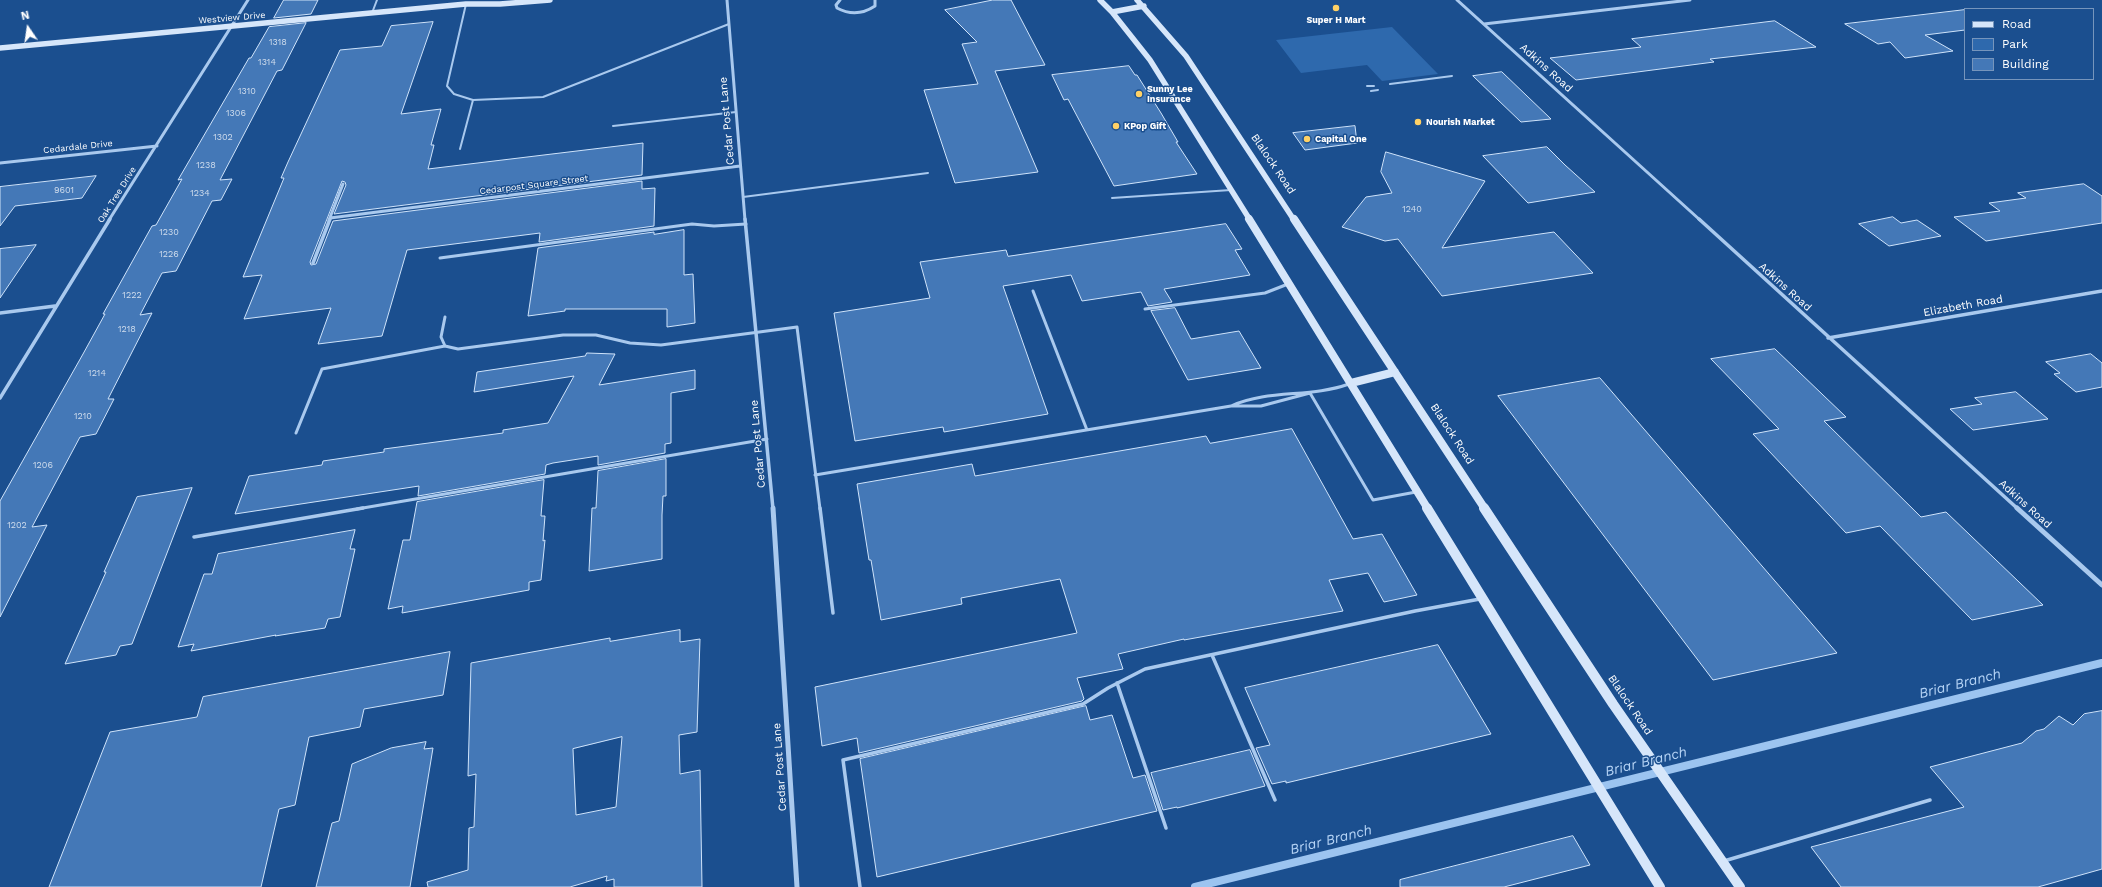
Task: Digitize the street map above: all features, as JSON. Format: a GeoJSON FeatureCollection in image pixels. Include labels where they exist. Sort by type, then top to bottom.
{"type":"FeatureCollection","features":[{"type":"Feature","properties":{"kind":"main road","name":"Westview Drive"},"geometry":{"type":"LineString","coordinates":[[466,4],[486,0]]}},
{"type":"Feature","properties":{"kind":"main road","name":"Westview Drive"},"geometry":{"type":"LineString","coordinates":[[0,48],[466,4],[500,4],[550,0]]}},
{"type":"Feature","properties":{"kind":"main road"},"geometry":{"type":"LineString","coordinates":[[1100,0],[1112,12],[1150,60],[1290,284],[1575,751],[1660,887]]}},
{"type":"Feature","properties":{"kind":"main road","name":"Blalock Road"},"geometry":{"type":"LineString","coordinates":[[1137,0],[1144,6],[1187,58],[1639,740],[1740,887]]}},
{"type":"Feature","properties":{"kind":"main road"},"geometry":{"type":"LineString","coordinates":[[1112,12],[1144,6]]}},
{"type":"Feature","properties":{"kind":"main road"},"geometry":{"type":"LineString","coordinates":[[1351,383],[1395,372]]}},
{"type":"Feature","properties":{"kind":"street","name":"Oak Tree Drive"},"geometry":{"type":"LineString","coordinates":[[0,398],[55,306],[248,0]]}},
{"type":"Feature","properties":{"kind":"street","name":"Cedar Post Lane"},"geometry":{"type":"LineString","coordinates":[[727,0],[740,166],[766,439],[797,887]]}},
{"type":"Feature","properties":{"kind":"street"},"geometry":{"type":"LineString","coordinates":[[840,0],[836,5],[837,8],[852,13],[871,9],[875,6],[875,0]]}},
{"type":"Feature","properties":{"kind":"street","name":"Adkins Road"},"geometry":{"type":"LineString","coordinates":[[1457,0],[2102,585]]}},
{"type":"Feature","properties":{"kind":"street"},"geometry":{"type":"LineString","coordinates":[[1484,24],[1690,0]]}},
{"type":"Feature","properties":{"kind":"street","name":"Cedardale Drive"},"geometry":{"type":"LineString","coordinates":[[0,163],[157,146]]}},
{"type":"Feature","properties":{"kind":"street","name":"Cedarpost Square Street"},"geometry":{"type":"LineString","coordinates":[[330,218],[740,166]]}},
{"type":"Feature","properties":{"kind":"street"},"geometry":{"type":"LineString","coordinates":[[313,263],[343,184]]}},
{"type":"Feature","properties":{"kind":"street","name":"Elizabeth Road"},"geometry":{"type":"LineString","coordinates":[[1828,338],[2102,291]]}},
{"type":"Feature","properties":{"kind":"street"},"geometry":{"type":"LineString","coordinates":[[0,313],[55,306]]}},
{"type":"Feature","properties":{"kind":"lane"},"geometry":{"type":"LineString","coordinates":[[372,13],[377,0]]}},
{"type":"Feature","properties":{"kind":"lane"},"geometry":{"type":"LineString","coordinates":[[466,4],[447,86],[454,94],[473,100],[543,97],[729,24]]}},
{"type":"Feature","properties":{"kind":"lane"},"geometry":{"type":"LineString","coordinates":[[1390,84],[1452,76]]}},
{"type":"Feature","properties":{"kind":"lane"},"geometry":{"type":"LineString","coordinates":[[1394,88],[1396,83]]}},
{"type":"Feature","properties":{"kind":"lane"},"geometry":{"type":"LineString","coordinates":[[1367,86],[1374,86]]}},
{"type":"Feature","properties":{"kind":"lane"},"geometry":{"type":"LineString","coordinates":[[1371,91],[1378,90]]}},
{"type":"Feature","properties":{"kind":"lane"},"geometry":{"type":"LineString","coordinates":[[460,149],[473,100]]}},
{"type":"Feature","properties":{"kind":"lane"},"geometry":{"type":"LineString","coordinates":[[613,126],[736,112]]}},
{"type":"Feature","properties":{"kind":"lane"},"geometry":{"type":"LineString","coordinates":[[743,197],[928,172]]}},
{"type":"Feature","properties":{"kind":"lane"},"geometry":{"type":"LineString","coordinates":[[1112,198],[1232,190]]}},
{"type":"Feature","properties":{"kind":"lane"},"geometry":{"type":"LineString","coordinates":[[440,258],[692,224],[714,226],[746,224]]}},
{"type":"Feature","properties":{"kind":"lane"},"geometry":{"type":"LineString","coordinates":[[1145,309],[1265,293],[1290,284]]}},
{"type":"Feature","properties":{"kind":"lane"},"geometry":{"type":"LineString","coordinates":[[1033,291],[1086,430]]}},
{"type":"Feature","properties":{"kind":"lane"},"geometry":{"type":"LineString","coordinates":[[445,317],[441,337],[445,346]]}},
{"type":"Feature","properties":{"kind":"lane"},"geometry":{"type":"LineString","coordinates":[[296,433],[322,369],[445,346],[458,349],[563,335],[596,335],[630,343],[661,345],[797,327],[833,613]]}},
{"type":"Feature","properties":{"kind":"lane"},"geometry":{"type":"LineString","coordinates":[[1231,406],[1246,409],[1289,401],[1310,393],[1340,388],[1351,383]]}},
{"type":"Feature","properties":{"kind":"lane"},"geometry":{"type":"LineString","coordinates":[[815,475],[1231,406],[1242,400],[1284,392],[1310,393]]}},
{"type":"Feature","properties":{"kind":"lane"},"geometry":{"type":"LineString","coordinates":[[1310,393],[1373,500],[1417,492]]}},
{"type":"Feature","properties":{"kind":"lane"},"geometry":{"type":"LineString","coordinates":[[194,537],[766,439]]}},
{"type":"Feature","properties":{"kind":"lane"},"geometry":{"type":"LineString","coordinates":[[860,887],[843,760],[1084,704],[1117,683],[1145,669],[1482,598]]}},
{"type":"Feature","properties":{"kind":"lane"},"geometry":{"type":"LineString","coordinates":[[1212,655],[1275,800]]}},
{"type":"Feature","properties":{"kind":"lane"},"geometry":{"type":"LineString","coordinates":[[1117,683],[1166,828]]}},
{"type":"Feature","properties":{"kind":"lane"},"geometry":{"type":"LineString","coordinates":[[1723,862],[1930,800]]}},
{"type":"Feature","properties":{"kind":"green space"},"geometry":{"type":"Polygon","coordinates":[[[1392,27],[1438,74],[1382,81],[1367,65],[1301,73],[1276,40],[1392,27]]]}},
{"type":"Feature","properties":{"kind":"building"},"geometry":{"type":"Polygon","coordinates":[[[284,0],[318,0],[311,14],[274,18],[284,0]]]}},
{"type":"Feature","properties":{"kind":"building"},"geometry":{"type":"Polygon","coordinates":[[[993,0],[1011,0],[1045,65],[995,71],[1038,172],[955,183],[924,90],[978,84],[962,44],[977,42],[945,10],[993,0]]]}},
{"type":"Feature","properties":{"kind":"building"},"geometry":{"type":"Polygon","coordinates":[[[1964,10],[1964,30],[1925,35],[1953,51],[1905,58],[1890,42],[1878,44],[1845,24],[1964,10]]]}},
{"type":"Feature","properties":{"kind":"building"},"geometry":{"type":"Polygon","coordinates":[[[1775,21],[1816,47],[1710,59],[1714,62],[1576,80],[1550,58],[1641,47],[1632,39],[1775,21]]]}},
{"type":"Feature","properties":{"kind":"building"},"geometry":{"type":"Polygon","coordinates":[[[433,22],[401,114],[441,109],[431,145],[434,145],[428,169],[643,143],[642,175],[334,214],[346,185],[345,182],[342,181],[310,262],[311,265],[316,264],[333,221],[642,181],[642,189],[655,188],[654,226],[539,242],[540,233],[407,250],[382,336],[318,344],[331,308],[244,319],[262,275],[243,277],[284,178],[281,178],[340,50],[382,46],[391,26],[433,22]]]}},
{"type":"Feature","properties":{"kind":"building"},"geometry":{"type":"Polygon","coordinates":[[[306,23],[282,70],[277,71],[220,180],[232,179],[221,200],[212,201],[176,271],[162,273],[140,315],[152,313],[108,399],[114,399],[96,434],[80,437],[32,527],[47,525],[0,617],[0,501],[83,354],[105,314],[103,314],[152,226],[156,225],[182,179],[178,180],[249,58],[251,58],[269,27],[306,23]]]}},
{"type":"Feature","properties":{"kind":"building"},"geometry":{"type":"Polygon","coordinates":[[[1129,66],[1135,75],[1137,75],[1161,113],[1178,142],[1176,142],[1197,174],[1114,186],[1068,99],[1064,100],[1052,75],[1129,66]]]}},
{"type":"Feature","properties":{"kind":"building"},"geometry":{"type":"Polygon","coordinates":[[[1502,72],[1551,119],[1521,122],[1473,76],[1502,72]]]}},
{"type":"Feature","properties":{"kind":"building"},"geometry":{"type":"Polygon","coordinates":[[[1355,126],[1357,143],[1305,150],[1293,133],[1355,126]]]}},
{"type":"Feature","properties":{"kind":"building"},"geometry":{"type":"Polygon","coordinates":[[[1547,147],[1595,192],[1528,203],[1483,156],[1547,147]]]}},
{"type":"Feature","properties":{"kind":"building"},"geometry":{"type":"Polygon","coordinates":[[[1386,152],[1485,181],[1442,248],[1554,232],[1593,273],[1442,296],[1398,239],[1385,241],[1342,227],[1366,197],[1392,193],[1381,172],[1386,152]]]}},
{"type":"Feature","properties":{"kind":"building"},"geometry":{"type":"Polygon","coordinates":[[[96,176],[82,198],[15,206],[0,226],[0,187],[96,176]]]}},
{"type":"Feature","properties":{"kind":"building"},"geometry":{"type":"Polygon","coordinates":[[[2084,184],[2102,196],[2102,223],[1986,241],[1954,217],[2000,211],[1989,203],[2026,198],[2018,193],[2084,184]]]}},
{"type":"Feature","properties":{"kind":"building"},"geometry":{"type":"Polygon","coordinates":[[[1893,217],[1901,223],[1917,220],[1941,236],[1889,246],[1859,224],[1893,217]]]}},
{"type":"Feature","properties":{"kind":"building"},"geometry":{"type":"Polygon","coordinates":[[[1226,224],[1242,249],[1235,250],[1250,275],[1164,289],[1172,302],[1148,306],[1141,292],[1082,301],[1071,275],[1003,286],[1048,414],[944,432],[943,427],[855,441],[834,313],[930,298],[920,262],[1006,250],[1008,256],[1226,224]]]}},
{"type":"Feature","properties":{"kind":"building"},"geometry":{"type":"Polygon","coordinates":[[[684,230],[684,275],[693,274],[695,323],[667,327],[667,309],[565,309],[565,311],[528,316],[538,248],[654,232],[654,234],[684,230]]]}},
{"type":"Feature","properties":{"kind":"building"},"geometry":{"type":"Polygon","coordinates":[[[36,245],[0,298],[0,249],[36,245]]]}},
{"type":"Feature","properties":{"kind":"building"},"geometry":{"type":"Polygon","coordinates":[[[1175,308],[1191,339],[1239,331],[1261,368],[1188,380],[1151,311],[1175,308]]]}},
{"type":"Feature","properties":{"kind":"building"},"geometry":{"type":"Polygon","coordinates":[[[1775,349],[1846,417],[1824,421],[1921,517],[1946,512],[2043,605],[1972,620],[1880,526],[1846,533],[1753,434],[1779,429],[1711,359],[1775,349]]]}},
{"type":"Feature","properties":{"kind":"building"},"geometry":{"type":"Polygon","coordinates":[[[587,353],[615,354],[599,385],[695,370],[695,389],[671,393],[671,443],[665,444],[665,453],[598,465],[598,456],[553,463],[546,465],[545,474],[418,496],[419,486],[235,514],[249,476],[322,465],[323,461],[384,452],[384,449],[503,433],[503,430],[548,423],[574,376],[474,392],[477,372],[585,356],[587,353]]]}},
{"type":"Feature","properties":{"kind":"building"},"geometry":{"type":"Polygon","coordinates":[[[2091,354],[2102,363],[2102,387],[2076,392],[2054,374],[2060,373],[2046,362],[2091,354]]]}},
{"type":"Feature","properties":{"kind":"building"},"geometry":{"type":"Polygon","coordinates":[[[1600,378],[1837,653],[1713,680],[1498,396],[1600,378]]]}},
{"type":"Feature","properties":{"kind":"building"},"geometry":{"type":"Polygon","coordinates":[[[2016,392],[2048,419],[1973,430],[1950,409],[1982,404],[1975,398],[2016,392]]]}},
{"type":"Feature","properties":{"kind":"building"},"geometry":{"type":"Polygon","coordinates":[[[1292,429],[1353,539],[1382,534],[1417,595],[1384,602],[1368,573],[1329,580],[1343,611],[1184,639],[1118,654],[1123,669],[1077,678],[1084,699],[1082,701],[859,753],[857,738],[822,746],[815,687],[1077,633],[1060,579],[961,598],[962,604],[881,620],[871,560],[869,560],[857,484],[972,464],[975,476],[1206,436],[1210,443],[1292,429]]]}},
{"type":"Feature","properties":{"kind":"building"},"geometry":{"type":"Polygon","coordinates":[[[666,459],[666,496],[663,496],[662,515],[662,559],[589,571],[592,508],[596,508],[598,471],[666,459]]]}},
{"type":"Feature","properties":{"kind":"building"},"geometry":{"type":"Polygon","coordinates":[[[544,480],[541,516],[545,516],[543,541],[545,540],[541,580],[529,582],[529,590],[402,613],[403,606],[388,609],[403,540],[410,540],[417,502],[544,480]]]}},
{"type":"Feature","properties":{"kind":"building"},"geometry":{"type":"Polygon","coordinates":[[[192,488],[132,644],[120,646],[116,655],[65,664],[106,572],[104,572],[137,497],[192,488]]]}},
{"type":"Feature","properties":{"kind":"building"},"geometry":{"type":"Polygon","coordinates":[[[355,530],[350,549],[355,549],[340,617],[328,619],[325,628],[275,636],[276,635],[191,651],[194,644],[178,647],[204,574],[212,574],[218,554],[355,530]]]}},
{"type":"Feature","properties":{"kind":"building"},"geometry":{"type":"Polygon","coordinates":[[[680,630],[680,642],[700,639],[697,732],[679,735],[680,774],[700,770],[702,887],[614,887],[614,879],[606,881],[607,876],[570,887],[428,887],[427,882],[468,870],[469,828],[474,827],[476,774],[468,776],[471,663],[610,638],[610,641],[680,630]],[[622,737],[573,749],[576,815],[616,807],[622,737]]]}},
{"type":"Feature","properties":{"kind":"building"},"geometry":{"type":"Polygon","coordinates":[[[1438,645],[1491,734],[1286,783],[1286,781],[1272,784],[1256,748],[1270,745],[1245,688],[1438,645]]]}},
{"type":"Feature","properties":{"kind":"building"},"geometry":{"type":"Polygon","coordinates":[[[450,652],[443,695],[364,709],[360,727],[309,737],[295,805],[279,809],[261,887],[49,887],[110,732],[197,717],[203,697],[450,652]]]}},
{"type":"Feature","properties":{"kind":"building"},"geometry":{"type":"Polygon","coordinates":[[[1086,706],[1090,720],[1112,715],[1133,778],[1145,775],[1157,811],[877,877],[860,759],[1086,706]]]}},
{"type":"Feature","properties":{"kind":"building"},"geometry":{"type":"Polygon","coordinates":[[[2102,711],[2102,869],[2038,887],[1841,887],[1811,847],[1964,807],[1930,767],[2022,743],[2036,731],[2044,729],[2059,716],[2073,725],[2084,714],[2102,711]]]}},
{"type":"Feature","properties":{"kind":"building"},"geometry":{"type":"Polygon","coordinates":[[[426,742],[424,749],[433,748],[410,887],[316,887],[332,823],[339,821],[352,764],[391,748],[426,742]]]}},
{"type":"Feature","properties":{"kind":"building"},"geometry":{"type":"Polygon","coordinates":[[[1250,750],[1265,786],[1177,808],[1163,810],[1151,773],[1250,750]]]}},
{"type":"Feature","properties":{"kind":"building"},"geometry":{"type":"Polygon","coordinates":[[[1573,836],[1590,865],[1504,887],[1400,887],[1400,880],[1573,836]]]}},
{"type":"Feature","properties":{"kind":"waterway","name":"Briar Branch"},"geometry":{"type":"LineString","coordinates":[[1195,887],[2102,663]]}},
{"type":"Feature","properties":{"kind":"place","name":"Super H Mart"},"geometry":{"type":"Point","coordinates":[1336,8]}},
{"type":"Feature","properties":{"kind":"place","name":"Sunny Lee Insurance"},"geometry":{"type":"Point","coordinates":[1139,94]}},
{"type":"Feature","properties":{"kind":"place","name":"Nourish Market"},"geometry":{"type":"Point","coordinates":[1418,122]}},
{"type":"Feature","properties":{"kind":"place","name":"KPop Gift"},"geometry":{"type":"Point","coordinates":[1116,126]}},
{"type":"Feature","properties":{"kind":"place","name":"Capital One"},"geometry":{"type":"Point","coordinates":[1307,139]}}]}
